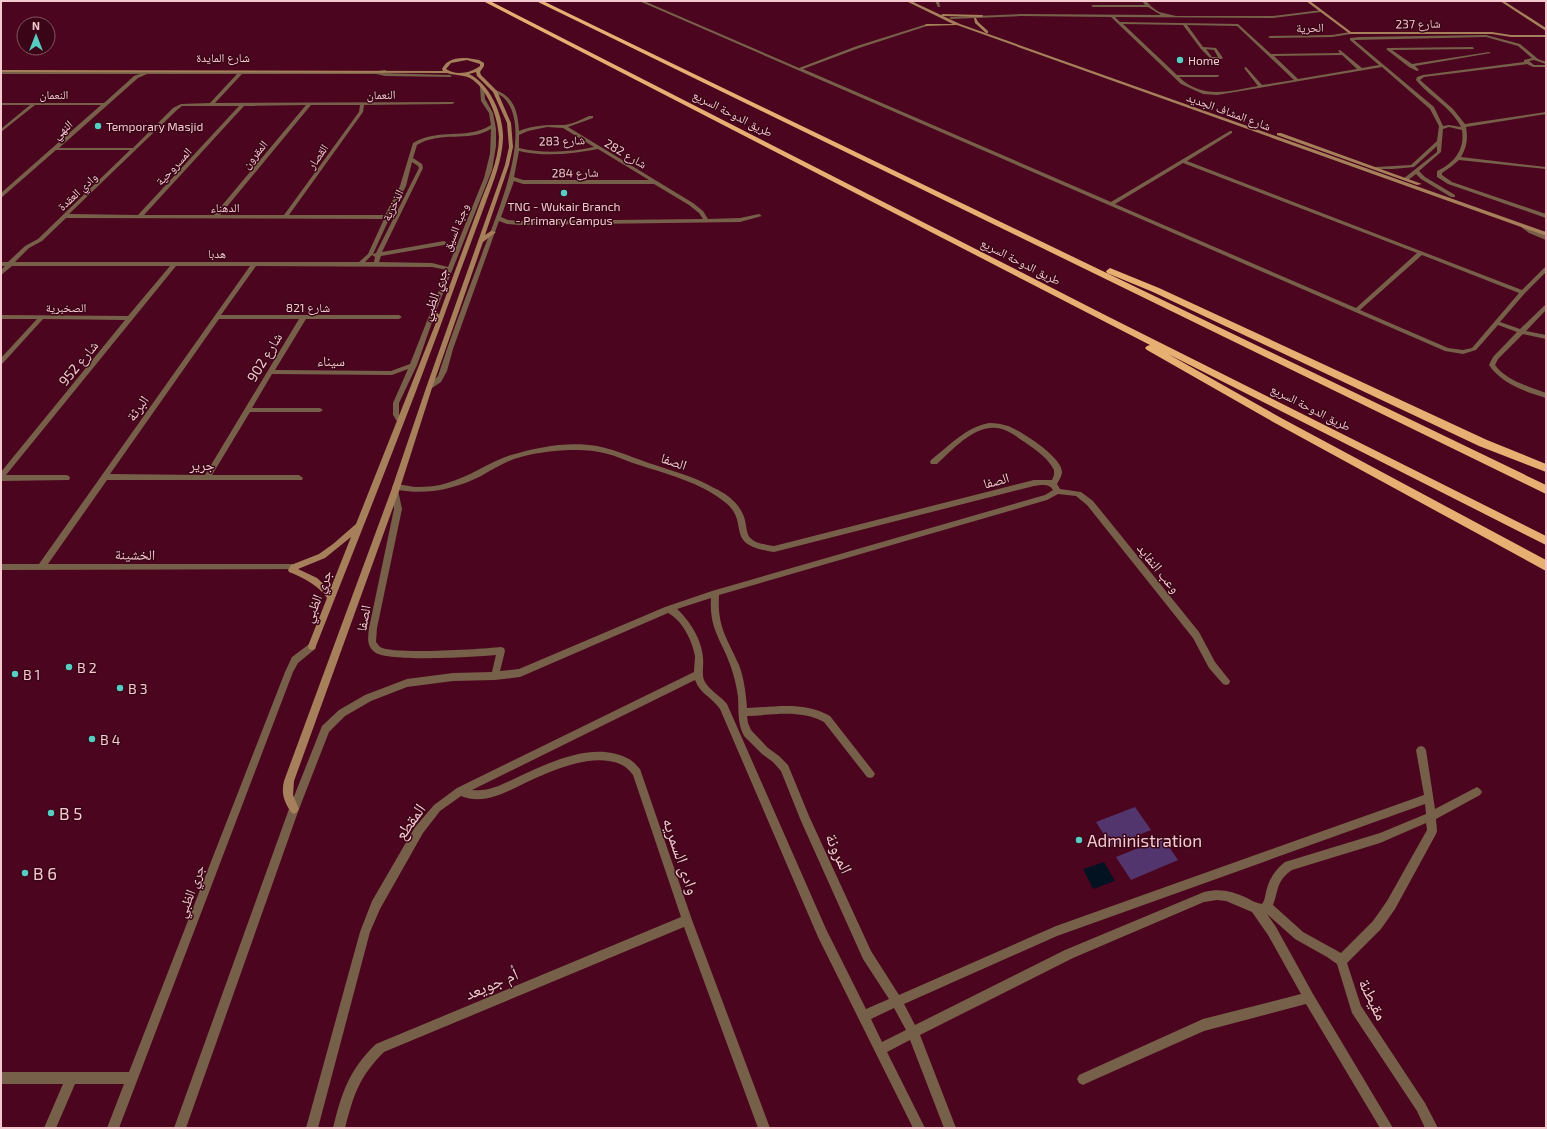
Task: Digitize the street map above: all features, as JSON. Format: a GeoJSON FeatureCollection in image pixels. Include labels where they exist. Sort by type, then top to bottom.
{"type":"FeatureCollection","features":[{"type":"Feature","properties":{"kind":"highway","name":"طريق الدوحة السريع"},"geometry":{"type":"LineString","coordinates":[[486,1],[1100,316],[1546,541]]}},
{"type":"Feature","properties":{"kind":"highway","name":"طريق الدوحة السريع"},"geometry":{"type":"LineString","coordinates":[[539,1],[1546,490]]}},
{"type":"Feature","properties":{"kind":"highway"},"geometry":{"type":"LineString","coordinates":[[1071,259],[1135,280],[1482,443],[1546,468]]}},
{"type":"Feature","properties":{"kind":"highway"},"geometry":{"type":"LineString","coordinates":[[1100,316],[1180,366],[1546,566]]}},
{"type":"Feature","properties":{"kind":"street"},"geometry":{"type":"LineString","coordinates":[[641,1],[1442,348],[1458,352],[1468,352],[1474,349],[1546,269]]}},
{"type":"Feature","properties":{"kind":"street","name":"شارع المشاف الجديد"},"geometry":{"type":"LineString","coordinates":[[908,1],[959,26],[1546,234]]}},
{"type":"Feature","properties":{"kind":"street","name":"شارع المشاف الجديد"},"geometry":{"type":"LineString","coordinates":[[917,1],[943,15],[987,32],[1546,228]]}},
{"type":"Feature","properties":{"kind":"street"},"geometry":{"type":"LineString","coordinates":[[937,1],[939,6]]}},
{"type":"Feature","properties":{"kind":"street"},"geometry":{"type":"LineString","coordinates":[[1098,1],[1104,6]]}},
{"type":"Feature","properties":{"kind":"street"},"geometry":{"type":"LineString","coordinates":[[1123,1],[1127,6]]}},
{"type":"Feature","properties":{"kind":"street"},"geometry":{"type":"LineString","coordinates":[[1144,1],[1149,7]]}},
{"type":"Feature","properties":{"kind":"street"},"geometry":{"type":"LineString","coordinates":[[1308,1],[1336,24],[1350,33]]}},
{"type":"Feature","properties":{"kind":"street"},"geometry":{"type":"LineString","coordinates":[[1502,1],[1546,30]]}},
{"type":"Feature","properties":{"kind":"street"},"geometry":{"type":"LineString","coordinates":[[1509,1],[1546,24]]}},
{"type":"Feature","properties":{"kind":"street"},"geometry":{"type":"LineString","coordinates":[[1093,6],[1149,7],[1168,16]]}},
{"type":"Feature","properties":{"kind":"street"},"geometry":{"type":"LineString","coordinates":[[1134,16],[1149,7]]}},
{"type":"Feature","properties":{"kind":"street"},"geometry":{"type":"LineString","coordinates":[[956,20],[1064,16],[1273,17],[1321,11]]}},
{"type":"Feature","properties":{"kind":"street"},"geometry":{"type":"LineString","coordinates":[[951,18],[1035,14],[1064,16]]}},
{"type":"Feature","properties":{"kind":"street"},"geometry":{"type":"LineString","coordinates":[[943,15],[982,16]]}},
{"type":"Feature","properties":{"kind":"street"},"geometry":{"type":"LineString","coordinates":[[1112,16],[1175,76],[1188,86],[1210,94],[1382,66]]}},
{"type":"Feature","properties":{"kind":"street"},"geometry":{"type":"LineString","coordinates":[[1176,17],[1184,24],[1202,48]]}},
{"type":"Feature","properties":{"kind":"street"},"geometry":{"type":"LineString","coordinates":[[1182,17],[1184,24]]}},
{"type":"Feature","properties":{"kind":"street"},"geometry":{"type":"LineString","coordinates":[[975,19],[976,22],[987,32]]}},
{"type":"Feature","properties":{"kind":"street"},"geometry":{"type":"LineString","coordinates":[[1119,23],[1238,25],[1296,80]]}},
{"type":"Feature","properties":{"kind":"street"},"geometry":{"type":"LineString","coordinates":[[800,69],[858,46],[926,25],[959,26]]}},
{"type":"Feature","properties":{"kind":"street"},"geometry":{"type":"LineString","coordinates":[[1539,33],[1541,30],[1540,26]]}},
{"type":"Feature","properties":{"kind":"street","name":"الحرية"},"geometry":{"type":"LineString","coordinates":[[1270,37],[1326,36],[1350,33]]}},
{"type":"Feature","properties":{"kind":"street","name":"شارع 237"},"geometry":{"type":"LineString","coordinates":[[1350,33],[1539,33],[1546,36]]}},
{"type":"Feature","properties":{"kind":"street"},"geometry":{"type":"LineString","coordinates":[[1345,34],[1426,102],[1439,121],[1441,128],[1439,142],[1440,148],[1437,155],[1406,179]]}},
{"type":"Feature","properties":{"kind":"street","name":"شارع 237"},"geometry":{"type":"LineString","coordinates":[[1503,34],[1510,36],[1546,36]]}},
{"type":"Feature","properties":{"kind":"street"},"geometry":{"type":"LineString","coordinates":[[1459,36],[1472,48]]}},
{"type":"Feature","properties":{"kind":"street"},"geometry":{"type":"LineString","coordinates":[[1486,36],[1522,47],[1537,60]]}},
{"type":"Feature","properties":{"kind":"street"},"geometry":{"type":"LineString","coordinates":[[1352,39],[1510,36],[1515,44]]}},
{"type":"Feature","properties":{"kind":"street"},"geometry":{"type":"LineString","coordinates":[[1454,37],[1481,54]]}},
{"type":"Feature","properties":{"kind":"street"},"geometry":{"type":"LineString","coordinates":[[1417,70],[1388,49],[1472,48]]}},
{"type":"Feature","properties":{"kind":"street"},"geometry":{"type":"LineString","coordinates":[[1271,55],[1342,52],[1360,69]]}},
{"type":"Feature","properties":{"kind":"street"},"geometry":{"type":"LineString","coordinates":[[1410,66],[1488,53]]}},
{"type":"Feature","properties":{"kind":"street","name":"شارع المايدة"},"geometry":{"type":"LineString","coordinates":[[1,67],[429,68],[445,66],[456,60],[472,59],[482,63],[480,69]]}},
{"type":"Feature","properties":{"kind":"street"},"geometry":{"type":"LineString","coordinates":[[1526,63],[1526,60],[1545,61]]}},
{"type":"Feature","properties":{"kind":"street"},"geometry":{"type":"LineString","coordinates":[[1545,68],[1526,63],[1505,64],[1419,78],[1419,81],[1450,109],[1463,126],[1465,145],[1459,158],[1439,172],[1439,176],[1450,183],[1546,216]]}},
{"type":"Feature","properties":{"kind":"street"},"geometry":{"type":"LineString","coordinates":[[445,66],[444,69],[447,72]]}},
{"type":"Feature","properties":{"kind":"street"},"geometry":{"type":"LineString","coordinates":[[1246,68],[1260,86]]}},
{"type":"Feature","properties":{"kind":"street"},"geometry":{"type":"LineString","coordinates":[[462,74],[480,69]]}},
{"type":"Feature","properties":{"kind":"street","name":"جري الظبي"},"geometry":{"type":"LineString","coordinates":[[294,808],[287,796],[289,780],[396,489],[429,388],[507,165],[511,147],[509,123],[496,91],[479,75],[478,72],[480,69]]}},
{"type":"Feature","properties":{"kind":"street"},"geometry":{"type":"LineString","coordinates":[[40,70],[47,73]]}},
{"type":"Feature","properties":{"kind":"street","name":"شارع المايدة"},"geometry":{"type":"LineString","coordinates":[[1,72],[40,70],[385,71],[447,72],[462,74]]}},
{"type":"Feature","properties":{"kind":"street"},"geometry":{"type":"LineString","coordinates":[[166,73],[178,71]]}},
{"type":"Feature","properties":{"kind":"street","name":"شارع المايدة"},"geometry":{"type":"LineString","coordinates":[[148,73],[378,73],[385,71]]}},
{"type":"Feature","properties":{"kind":"street","name":"شارع المايدة"},"geometry":{"type":"LineString","coordinates":[[1,72],[135,75]]}},
{"type":"Feature","properties":{"kind":"street","name":"النهي"},"geometry":{"type":"LineString","coordinates":[[1,196],[106,104],[135,75],[148,73]]}},
{"type":"Feature","properties":{"kind":"street"},"geometry":{"type":"LineString","coordinates":[[212,104],[241,73]]}},
{"type":"Feature","properties":{"kind":"street","name":"شارع المايدة"},"geometry":{"type":"LineString","coordinates":[[378,73],[385,75],[450,76]]}},
{"type":"Feature","properties":{"kind":"street","name":"جري الظبي"},"geometry":{"type":"LineString","coordinates":[[113,1128],[289,672],[295,660],[312,646],[440,320],[499,157],[501,137],[498,119],[489,98],[473,78],[462,74]]}},
{"type":"Feature","properties":{"kind":"street"},"geometry":{"type":"LineString","coordinates":[[1175,76],[1217,76]]}},
{"type":"Feature","properties":{"kind":"street","name":"وجبة السيق"},"geometry":{"type":"LineString","coordinates":[[400,421],[396,414],[396,403],[414,365],[433,311],[487,178],[491,163],[494,139],[493,126],[490,111],[483,101],[482,88]]}},
{"type":"Feature","properties":{"kind":"street"},"geometry":{"type":"LineString","coordinates":[[429,388],[438,382],[443,373],[450,349],[514,172],[517,156],[516,117],[508,99],[496,91]]}},
{"type":"Feature","properties":{"kind":"street","name":"النعمان"},"geometry":{"type":"LineString","coordinates":[[212,104],[309,105],[452,103]]}},
{"type":"Feature","properties":{"kind":"street","name":"النعمان"},"geometry":{"type":"LineString","coordinates":[[1,104],[106,104]]}},
{"type":"Feature","properties":{"kind":"street"},"geometry":{"type":"LineString","coordinates":[[1,131],[34,104]]}},
{"type":"Feature","properties":{"kind":"street","name":"وادي العقدة"},"geometry":{"type":"LineString","coordinates":[[1,273],[27,248],[40,240],[177,107],[186,104],[212,104]]}},
{"type":"Feature","properties":{"kind":"street","name":"المسروحية"},"geometry":{"type":"LineString","coordinates":[[139,217],[243,104]]}},
{"type":"Feature","properties":{"kind":"street","name":"القصار"},"geometry":{"type":"LineString","coordinates":[[285,217],[361,112],[362,104]]}},
{"type":"Feature","properties":{"kind":"street","name":"المقرون"},"geometry":{"type":"LineString","coordinates":[[215,217],[309,105]]}},
{"type":"Feature","properties":{"kind":"street"},"geometry":{"type":"LineString","coordinates":[[1441,128],[1449,126],[1463,126],[1546,112]]}},
{"type":"Feature","properties":{"kind":"street"},"geometry":{"type":"LineString","coordinates":[[516,127],[527,129],[556,126],[564,127],[590,117]]}},
{"type":"Feature","properties":{"kind":"street"},"geometry":{"type":"LineString","coordinates":[[1439,121],[1463,126]]}},
{"type":"Feature","properties":{"kind":"street","name":"الذخرية"},"geometry":{"type":"LineString","coordinates":[[360,264],[370,255],[388,214],[403,186],[415,144],[429,137],[474,135],[486,131],[493,126]]}},
{"type":"Feature","properties":{"kind":"street","name":"شارع 282"},"geometry":{"type":"LineString","coordinates":[[564,127],[657,182],[694,206],[706,220]]}},
{"type":"Feature","properties":{"kind":"street"},"geometry":{"type":"LineString","coordinates":[[517,134],[527,129]]}},
{"type":"Feature","properties":{"kind":"street"},"geometry":{"type":"LineString","coordinates":[[1112,204],[1230,132]]}},
{"type":"Feature","properties":{"kind":"street"},"geometry":{"type":"LineString","coordinates":[[1376,168],[1412,166],[1439,142]]}},
{"type":"Feature","properties":{"kind":"street","name":"شارع 283"},"geometry":{"type":"LineString","coordinates":[[517,149],[526,151],[581,151],[598,148]]}},
{"type":"Feature","properties":{"kind":"street"},"geometry":{"type":"LineString","coordinates":[[56,149],[134,149]]}},
{"type":"Feature","properties":{"kind":"street"},"geometry":{"type":"LineString","coordinates":[[492,151],[499,157]]}},
{"type":"Feature","properties":{"kind":"street","name":"شارع 283"},"geometry":{"type":"LineString","coordinates":[[517,156],[526,151]]}},
{"type":"Feature","properties":{"kind":"street"},"geometry":{"type":"LineString","coordinates":[[1459,158],[1546,168]]}},
{"type":"Feature","properties":{"kind":"street","name":"الذخرية"},"geometry":{"type":"LineString","coordinates":[[376,264],[378,255],[421,166],[411,159]]}},
{"type":"Feature","properties":{"kind":"street"},"geometry":{"type":"LineString","coordinates":[[1183,160],[1524,292]]}},
{"type":"Feature","properties":{"kind":"street"},"geometry":{"type":"LineString","coordinates":[[507,165],[514,172]]}},
{"type":"Feature","properties":{"kind":"street"},"geometry":{"type":"LineString","coordinates":[[1416,171],[1423,178],[1453,196]]}},
{"type":"Feature","properties":{"kind":"street"},"geometry":{"type":"LineString","coordinates":[[627,181],[636,177],[638,172]]}},
{"type":"Feature","properties":{"kind":"street"},"geometry":{"type":"LineString","coordinates":[[406,176],[417,176]]}},
{"type":"Feature","properties":{"kind":"street","name":"شارع 284"},"geometry":{"type":"LineString","coordinates":[[511,178],[523,182],[657,182]]}},
{"type":"Feature","properties":{"kind":"street","name":"شارع 284"},"geometry":{"type":"LineString","coordinates":[[508,188],[523,182]]}},
{"type":"Feature","properties":{"kind":"street","name":"الدهناء"},"geometry":{"type":"LineString","coordinates":[[64,216],[285,217],[388,214],[400,211]]}},
{"type":"Feature","properties":{"kind":"street"},"geometry":{"type":"LineString","coordinates":[[498,218],[502,221],[509,222],[744,220],[759,216]]}},
{"type":"Feature","properties":{"kind":"street"},"geometry":{"type":"LineString","coordinates":[[468,224],[478,218]]}},
{"type":"Feature","properties":{"kind":"street"},"geometry":{"type":"LineString","coordinates":[[480,241],[493,229],[509,222]]}},
{"type":"Feature","properties":{"kind":"street"},"geometry":{"type":"LineString","coordinates":[[1523,226],[1531,232],[1546,238]]}},
{"type":"Feature","properties":{"kind":"street"},"geometry":{"type":"LineString","coordinates":[[370,255],[378,255],[444,243]]}},
{"type":"Feature","properties":{"kind":"street"},"geometry":{"type":"LineString","coordinates":[[1357,310],[1421,253]]}},
{"type":"Feature","properties":{"kind":"street","name":"هدبا"},"geometry":{"type":"LineString","coordinates":[[1,264],[432,265],[444,263],[455,258]]}},
{"type":"Feature","properties":{"kind":"street","name":"شارع 952"},"geometry":{"type":"LineString","coordinates":[[1,478],[174,264]]}},
{"type":"Feature","properties":{"kind":"street","name":"البرثة"},"geometry":{"type":"LineString","coordinates":[[42,566],[254,264]]}},
{"type":"Feature","properties":{"kind":"street","name":"هدبا"},"geometry":{"type":"LineString","coordinates":[[432,265],[450,269]]}},
{"type":"Feature","properties":{"kind":"street"},"geometry":{"type":"LineString","coordinates":[[1546,307],[1495,358],[1492,365],[1494,369],[1505,378],[1546,396]]}},
{"type":"Feature","properties":{"kind":"street"},"geometry":{"type":"LineString","coordinates":[[433,311],[440,320]]}},
{"type":"Feature","properties":{"kind":"street","name":"الصخبرية"},"geometry":{"type":"LineString","coordinates":[[1,317],[130,318]]}},
{"type":"Feature","properties":{"kind":"street","name":"شارع 821"},"geometry":{"type":"LineString","coordinates":[[216,317],[399,317]]}},
{"type":"Feature","properties":{"kind":"street"},"geometry":{"type":"LineString","coordinates":[[1,362],[41,318]]}},
{"type":"Feature","properties":{"kind":"street","name":"شارع 902"},"geometry":{"type":"LineString","coordinates":[[207,477],[302,318]]}},
{"type":"Feature","properties":{"kind":"street"},"geometry":{"type":"LineString","coordinates":[[1497,323],[1522,332],[1546,337]]}},
{"type":"Feature","properties":{"kind":"street","name":"سيناء"},"geometry":{"type":"LineString","coordinates":[[392,373],[414,365]]}},
{"type":"Feature","properties":{"kind":"street","name":"سيناء"},"geometry":{"type":"LineString","coordinates":[[270,372],[392,373],[401,376],[407,381]]}},
{"type":"Feature","properties":{"kind":"street"},"geometry":{"type":"LineString","coordinates":[[247,410],[320,410]]}},
{"type":"Feature","properties":{"kind":"street"},"geometry":{"type":"LineString","coordinates":[[180,1128],[294,808],[325,729],[342,713],[368,698],[407,683],[453,677],[508,675],[531,669],[668,609],[715,593],[1047,497],[1055,487],[1058,470],[1056,465],[1049,458],[1013,431],[995,426],[978,428],[934,462]]}},
{"type":"Feature","properties":{"kind":"street","name":"الصفا"},"geometry":{"type":"LineString","coordinates":[[495,676],[501,651],[478,653],[399,654],[378,650],[375,647],[372,638],[373,628],[387,570],[398,509],[396,489],[433,489],[463,480],[517,456],[574,447],[596,449],[616,454],[708,487],[733,504],[738,515],[742,534],[747,541],[754,546],[774,549],[1034,484],[1044,482],[1055,487]]}},
{"type":"Feature","properties":{"kind":"street","name":"جرير"},"geometry":{"type":"LineString","coordinates":[[104,477],[299,478]]}},
{"type":"Feature","properties":{"kind":"street"},"geometry":{"type":"LineString","coordinates":[[1,478],[66,478]]}},
{"type":"Feature","properties":{"kind":"street","name":"وعب النفايد"},"geometry":{"type":"LineString","coordinates":[[1055,487],[1078,494],[1090,503],[1196,635],[1212,665],[1226,681]]}},
{"type":"Feature","properties":{"kind":"street"},"geometry":{"type":"LineString","coordinates":[[293,569],[326,555],[360,524]]}},
{"type":"Feature","properties":{"kind":"street","name":"الخشينة"},"geometry":{"type":"LineString","coordinates":[[1,567],[42,566],[293,569]]}},
{"type":"Feature","properties":{"kind":"street"},"geometry":{"type":"LineString","coordinates":[[293,569],[318,583],[331,598]]}},
{"type":"Feature","properties":{"kind":"street","name":"المرونة"},"geometry":{"type":"LineString","coordinates":[[715,593],[714,610],[718,630],[735,667],[742,696],[744,723],[747,732],[765,751],[785,768],[805,818],[867,955],[914,1033],[925,1066],[950,1128]]}},
{"type":"Feature","properties":{"kind":"street"},"geometry":{"type":"LineString","coordinates":[[668,609],[680,616],[692,638],[698,652],[698,674],[702,686],[718,698],[724,707],[822,933],[919,1128]]}},
{"type":"Feature","properties":{"kind":"street","name":"المقطع"},"geometry":{"type":"LineString","coordinates":[[312,1128],[357,957],[376,905],[419,830],[437,808],[460,791],[698,674]]}},
{"type":"Feature","properties":{"kind":"street"},"geometry":{"type":"LineString","coordinates":[[743,712],[808,710],[819,714],[827,719],[870,774]]}},
{"type":"Feature","properties":{"kind":"street"},"geometry":{"type":"LineString","coordinates":[[880,1049],[1069,954],[1204,897],[1212,895],[1229,896],[1261,908],[1311,944],[1335,956],[1341,961],[1377,925],[1391,904],[1432,832],[1429,798],[1421,750]]}},
{"type":"Feature","properties":{"kind":"street","name":"وادى السمريه"},"geometry":{"type":"LineString","coordinates":[[460,791],[472,795],[493,793],[551,768],[593,756],[611,756],[627,761],[637,772],[687,920],[764,1128]]}},
{"type":"Feature","properties":{"kind":"street"},"geometry":{"type":"LineString","coordinates":[[1261,908],[1274,880],[1283,869],[1380,838],[1430,816],[1477,792]]}},
{"type":"Feature","properties":{"kind":"street"},"geometry":{"type":"LineString","coordinates":[[864,1016],[1056,931],[1429,798]]}},
{"type":"Feature","properties":{"kind":"street"},"geometry":{"type":"LineString","coordinates":[[1261,908],[1309,998],[1387,1128]]}},
{"type":"Feature","properties":{"kind":"street","name":"أم جويعد"},"geometry":{"type":"LineString","coordinates":[[339,1128],[354,1079],[366,1062],[380,1048],[687,920]]}},
{"type":"Feature","properties":{"kind":"street","name":"مقيطنة"},"geometry":{"type":"LineString","coordinates":[[1341,961],[1356,1009],[1426,1115],[1432,1128]]}},
{"type":"Feature","properties":{"kind":"street"},"geometry":{"type":"LineString","coordinates":[[1083,1079],[1203,1025],[1309,998]]}},
{"type":"Feature","properties":{"kind":"street"},"geometry":{"type":"LineString","coordinates":[[1,1078],[133,1078]]}},
{"type":"Feature","properties":{"kind":"street"},"geometry":{"type":"LineString","coordinates":[[50,1128],[72,1078]]}},
{"type":"Feature","properties":{"kind":"shaded area"},"geometry":{"type":"Polygon","coordinates":[[[1135,807],[1151,830],[1111,846],[1096,822],[1135,807]]]}},
{"type":"Feature","properties":{"kind":"shaded area"},"geometry":{"type":"Polygon","coordinates":[[[1163,838],[1178,860],[1131,880],[1116,857],[1163,838]]]}},
{"type":"Feature","properties":{"kind":"water"},"geometry":{"type":"Polygon","coordinates":[[[1104,862],[1115,881],[1093,889],[1083,869],[1104,862]]]}},
{"type":"Feature","properties":{"kind":"place","name":"Home"},"geometry":{"type":"Point","coordinates":[1180,60]}},
{"type":"Feature","properties":{"kind":"place","name":"Temporary Masjid"},"geometry":{"type":"Point","coordinates":[98,126]}},
{"type":"Feature","properties":{"kind":"place","name":"TNG - Wukair Branch - Primary Campus"},"geometry":{"type":"Point","coordinates":[564,193]}},
{"type":"Feature","properties":{"kind":"place","name":"B 2"},"geometry":{"type":"Point","coordinates":[69,667]}},
{"type":"Feature","properties":{"kind":"place","name":"B 1"},"geometry":{"type":"Point","coordinates":[15,674]}},
{"type":"Feature","properties":{"kind":"place","name":"B 3"},"geometry":{"type":"Point","coordinates":[120,688]}},
{"type":"Feature","properties":{"kind":"place","name":"B 4"},"geometry":{"type":"Point","coordinates":[92,739]}},
{"type":"Feature","properties":{"kind":"place","name":"B 5"},"geometry":{"type":"Point","coordinates":[51,813]}},
{"type":"Feature","properties":{"kind":"place","name":"Administration"},"geometry":{"type":"Point","coordinates":[1079,840]}},
{"type":"Feature","properties":{"kind":"place","name":"B 6"},"geometry":{"type":"Point","coordinates":[25,873]}}]}
